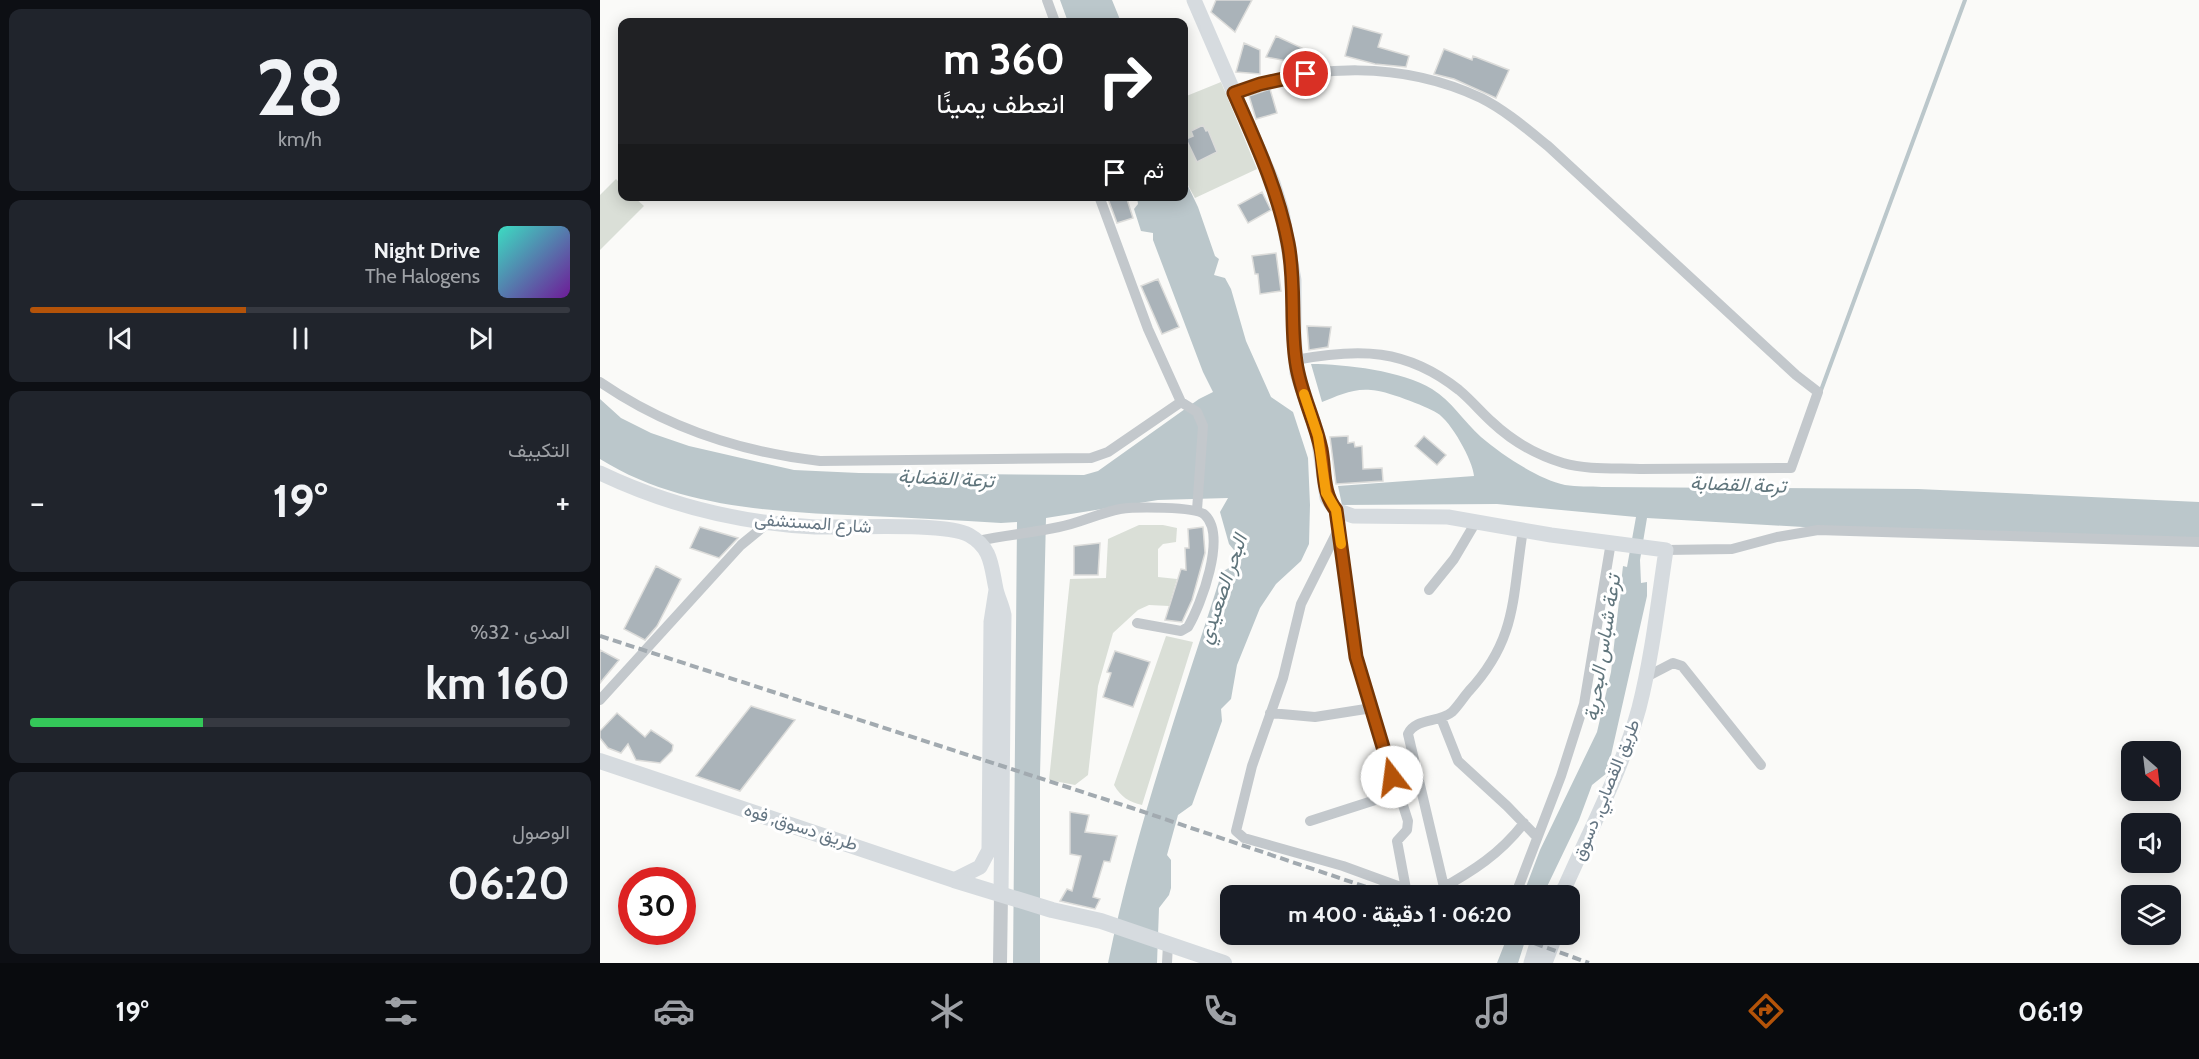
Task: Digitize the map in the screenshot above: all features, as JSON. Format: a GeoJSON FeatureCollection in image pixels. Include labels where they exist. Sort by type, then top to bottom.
{"type":"FeatureCollection","features":[{"type":"Feature","properties":{"kind":"main road"},"geometry":{"type":"LineString","coordinates":[[1194,0],[1273,183],[1282,212],[1294,280],[1296,366],[1318,436],[1326,486],[1336,510],[1353,516],[1413,515],[1477,520],[1523,530],[1666,550]]}},
{"type":"Feature","properties":{"kind":"main road","name":"شارع المستشفى"},"geometry":{"type":"LineString","coordinates":[[600,473],[632,488],[676,503],[768,523],[815,527],[954,530],[978,541]]}},
{"type":"Feature","properties":{"kind":"main road"},"geometry":{"type":"LineString","coordinates":[[978,541],[993,563],[996,590],[991,614],[994,829],[1001,894]]}},
{"type":"Feature","properties":{"kind":"main road","name":"طريق القصابي, دسوق"},"geometry":{"type":"LineString","coordinates":[[1566,885],[1628,742],[1646,677],[1666,550]]}},
{"type":"Feature","properties":{"kind":"main road","name":"طريق دسوق, فوه"},"geometry":{"type":"LineString","coordinates":[[600,761],[827,835],[954,880],[1052,910],[1101,921],[1163,942]]}},
{"type":"Feature","properties":{"kind":"main road"},"geometry":{"type":"LineString","coordinates":[[954,880],[980,867],[984,862],[994,829]]}},
{"type":"Feature","properties":{"kind":"main road"},"geometry":{"type":"LineString","coordinates":[[1163,942],[1224,963]]}},
{"type":"Feature","properties":{"kind":"main road"},"geometry":{"type":"LineString","coordinates":[[1531,963],[1537,945]]}},
{"type":"Feature","properties":{"kind":"main road"},"geometry":{"type":"LineString","coordinates":[[1545,963],[1552,945]]}},
{"type":"Feature","properties":{"kind":"street"},"geometry":{"type":"LineString","coordinates":[[1047,0],[1054,18]]}},
{"type":"Feature","properties":{"kind":"street"},"geometry":{"type":"LineString","coordinates":[[1234,93],[1292,76],[1345,69],[1374,71],[1427,80],[1456,88],[1482,99],[1548,146],[1796,375],[1818,392],[1791,468],[1605,468],[1564,463],[1537,452],[1493,424],[1452,385],[1435,373],[1412,363],[1383,355],[1339,352],[1296,366]]}},
{"type":"Feature","properties":{"kind":"street"},"geometry":{"type":"LineString","coordinates":[[1101,201],[1148,329],[1181,402],[1197,412],[1203,426],[1197,510]]}},
{"type":"Feature","properties":{"kind":"street"},"geometry":{"type":"LineString","coordinates":[[600,382],[648,412],[712,439],[774,455],[820,461],[1091,458],[1108,452],[1181,402]]}},
{"type":"Feature","properties":{"kind":"street"},"geometry":{"type":"LineString","coordinates":[[978,541],[1077,523],[1123,508],[1197,510],[1204,513],[1209,520],[1214,546],[1210,569],[1190,623],[1181,631],[1137,623]]}},
{"type":"Feature","properties":{"kind":"street"},"geometry":{"type":"LineString","coordinates":[[1336,510],[1356,657],[1408,821],[1407,830],[1397,841],[1405,885]]}},
{"type":"Feature","properties":{"kind":"street"},"geometry":{"type":"LineString","coordinates":[[1429,590],[1454,559],[1477,520]]}},
{"type":"Feature","properties":{"kind":"street"},"geometry":{"type":"LineString","coordinates":[[600,700],[741,545],[768,523]]}},
{"type":"Feature","properties":{"kind":"street"},"geometry":{"type":"LineString","coordinates":[[1339,528],[1301,603],[1283,678],[1252,766],[1236,827],[1238,834],[1244,838],[1342,866],[1395,885]]}},
{"type":"Feature","properties":{"kind":"street"},"geometry":{"type":"LineString","coordinates":[[1436,885],[1408,734],[1416,725],[1441,718],[1457,707],[1491,666],[1506,635],[1514,602],[1523,530]]}},
{"type":"Feature","properties":{"kind":"street"},"geometry":{"type":"LineString","coordinates":[[1666,550],[1732,549],[1777,537],[1818,530],[2199,542]]}},
{"type":"Feature","properties":{"kind":"street"},"geometry":{"type":"LineString","coordinates":[[1519,885],[1561,776],[1584,704],[1617,543]]}},
{"type":"Feature","properties":{"kind":"street"},"geometry":{"type":"LineString","coordinates":[[1646,677],[1673,663],[1682,666],[1761,765]]}},
{"type":"Feature","properties":{"kind":"street"},"geometry":{"type":"LineString","coordinates":[[1270,713],[1315,717],[1372,708]]}},
{"type":"Feature","properties":{"kind":"street"},"geometry":{"type":"LineString","coordinates":[[1441,718],[1458,761],[1536,836]]}},
{"type":"Feature","properties":{"kind":"street"},"geometry":{"type":"LineString","coordinates":[[1310,821],[1397,792]]}},
{"type":"Feature","properties":{"kind":"street"},"geometry":{"type":"LineString","coordinates":[[1448,885],[1503,849],[1524,823]]}},
{"type":"Feature","properties":{"kind":"street"},"geometry":{"type":"LineString","coordinates":[[1000,963],[1001,894]]}},
{"type":"Feature","properties":{"kind":"street"},"geometry":{"type":"LineString","coordinates":[[1163,942],[1167,963]]}},
{"type":"Feature","properties":{"kind":"shaded area"},"geometry":{"type":"Polygon","coordinates":[[[1221,82],[1257,169],[1195,198],[1188,185],[1188,95],[1221,82]]]}},
{"type":"Feature","properties":{"kind":"shaded area"},"geometry":{"type":"Polygon","coordinates":[[[616,179],[618,181],[618,201],[638,201],[644,206],[600,250],[600,195],[616,179]]]}},
{"type":"Feature","properties":{"kind":"shaded area"},"geometry":{"type":"Polygon","coordinates":[[[1139,525],[1163,525],[1177,528],[1176,542],[1163,544],[1158,549],[1158,577],[1177,579],[1169,606],[1149,605],[1138,610],[1113,633],[1098,686],[1088,775],[1075,785],[1049,780],[1070,579],[1106,578],[1108,539],[1139,525]]]}},
{"type":"Feature","properties":{"kind":"shaded area"},"geometry":{"type":"Polygon","coordinates":[[[1166,636],[1193,642],[1142,805],[1126,798],[1114,785],[1166,636]]]}},
{"type":"Feature","properties":{"kind":"water"},"geometry":{"type":"Polygon","coordinates":[[[1060,0],[1112,0],[1119,18],[1067,18],[1060,0]]]}},
{"type":"Feature","properties":{"kind":"water"},"geometry":{"type":"Polygon","coordinates":[[[1188,186],[1198,207],[1215,256],[1219,259],[1214,275],[1225,278],[1231,289],[1246,341],[1271,397],[1293,412],[1308,458],[1309,544],[1301,561],[1276,584],[1260,608],[1237,665],[1231,699],[1221,709],[1222,721],[1192,805],[1178,815],[1167,855],[1171,860],[1171,888],[1169,895],[1159,908],[1157,963],[1108,963],[1131,864],[1175,717],[1222,572],[1237,563],[1238,555],[1229,544],[1220,512],[1228,498],[1158,500],[1046,518],[1040,775],[1040,963],[1013,963],[1017,522],[800,512],[730,505],[696,498],[631,476],[600,459],[600,399],[621,418],[651,433],[689,446],[794,470],[859,473],[1084,475],[1098,471],[1199,399],[1213,392],[1203,372],[1153,240],[1153,233],[1141,231],[1134,209],[1138,201],[1188,201],[1188,186]]]}},
{"type":"Feature","properties":{"kind":"water"},"geometry":{"type":"Polygon","coordinates":[[[1311,364],[1340,365],[1406,377],[1432,389],[1446,399],[1481,437],[1521,466],[1543,478],[1565,485],[1918,489],[2199,502],[2199,540],[1820,528],[1647,518],[1640,560],[1641,583],[1647,582],[1647,596],[1607,773],[1592,785],[1579,820],[1548,885],[1527,885],[1540,850],[1597,732],[1611,672],[1623,566],[1627,567],[1636,517],[1497,504],[1342,505],[1338,486],[1474,476],[1473,469],[1466,452],[1449,424],[1443,417],[1424,406],[1371,390],[1352,391],[1322,402],[1311,364]]]}},
{"type":"Feature","properties":{"kind":"water"},"geometry":{"type":"Polygon","coordinates":[[[1504,945],[1524,945],[1518,963],[1497,963],[1504,945]]]}},
{"type":"Feature","properties":{"kind":"building"},"geometry":{"type":"Polygon","coordinates":[[[1216,0],[1252,0],[1235,32],[1211,12],[1216,0]]]}},
{"type":"Feature","properties":{"kind":"building"},"geometry":{"type":"Polygon","coordinates":[[[1353,26],[1382,34],[1378,47],[1409,56],[1406,67],[1375,64],[1345,56],[1353,26]]]}},
{"type":"Feature","properties":{"kind":"building"},"geometry":{"type":"Polygon","coordinates":[[[1276,36],[1302,48],[1297,59],[1289,56],[1287,61],[1266,57],[1276,36]]]}},
{"type":"Feature","properties":{"kind":"building"},"geometry":{"type":"Polygon","coordinates":[[[1244,43],[1260,50],[1260,74],[1236,72],[1244,43]]]}},
{"type":"Feature","properties":{"kind":"building"},"geometry":{"type":"Polygon","coordinates":[[[1444,49],[1472,60],[1473,56],[1509,70],[1496,98],[1454,79],[1434,74],[1444,49]]]}},
{"type":"Feature","properties":{"kind":"building"},"geometry":{"type":"Polygon","coordinates":[[[1270,89],[1277,113],[1256,119],[1249,96],[1270,89]]]}},
{"type":"Feature","properties":{"kind":"building"},"geometry":{"type":"Polygon","coordinates":[[[1203,125],[1206,131],[1208,130],[1217,152],[1197,162],[1188,143],[1188,138],[1193,136],[1191,131],[1203,125]]]}},
{"type":"Feature","properties":{"kind":"building"},"geometry":{"type":"Polygon","coordinates":[[[1262,192],[1271,210],[1248,223],[1238,205],[1262,192]]]}},
{"type":"Feature","properties":{"kind":"building"},"geometry":{"type":"Polygon","coordinates":[[[1109,201],[1128,201],[1133,218],[1117,223],[1109,201]]]}},
{"type":"Feature","properties":{"kind":"building"},"geometry":{"type":"Polygon","coordinates":[[[1276,253],[1281,291],[1260,294],[1258,274],[1255,274],[1252,256],[1276,253]]]}},
{"type":"Feature","properties":{"kind":"building"},"geometry":{"type":"Polygon","coordinates":[[[1158,279],[1179,327],[1162,334],[1141,286],[1158,279]]]}},
{"type":"Feature","properties":{"kind":"building"},"geometry":{"type":"Polygon","coordinates":[[[1307,326],[1331,327],[1328,347],[1309,350],[1307,326]]]}},
{"type":"Feature","properties":{"kind":"building"},"geometry":{"type":"Polygon","coordinates":[[[1348,436],[1348,443],[1354,442],[1355,447],[1362,446],[1363,469],[1382,468],[1383,481],[1336,484],[1330,437],[1348,436]]]}},
{"type":"Feature","properties":{"kind":"building"},"geometry":{"type":"Polygon","coordinates":[[[1424,436],[1446,455],[1437,465],[1415,446],[1424,436]]]}},
{"type":"Feature","properties":{"kind":"building"},"geometry":{"type":"Polygon","coordinates":[[[700,527],[738,538],[719,558],[690,548],[700,527]]]}},
{"type":"Feature","properties":{"kind":"building"},"geometry":{"type":"Polygon","coordinates":[[[1203,527],[1205,553],[1192,600],[1182,622],[1165,620],[1181,569],[1186,570],[1185,548],[1189,548],[1188,529],[1203,527]]]}},
{"type":"Feature","properties":{"kind":"building"},"geometry":{"type":"Polygon","coordinates":[[[1100,543],[1098,575],[1074,575],[1074,546],[1100,543]]]}},
{"type":"Feature","properties":{"kind":"building"},"geometry":{"type":"Polygon","coordinates":[[[656,566],[681,579],[657,626],[645,640],[624,629],[656,566]]]}},
{"type":"Feature","properties":{"kind":"building"},"geometry":{"type":"Polygon","coordinates":[[[600,650],[619,660],[600,683],[600,650]]]}},
{"type":"Feature","properties":{"kind":"building"},"geometry":{"type":"Polygon","coordinates":[[[1115,651],[1150,662],[1133,707],[1103,697],[1111,673],[1107,672],[1115,651]]]}},
{"type":"Feature","properties":{"kind":"building"},"geometry":{"type":"Polygon","coordinates":[[[751,706],[795,720],[740,791],[696,776],[751,706]]]}},
{"type":"Feature","properties":{"kind":"building"},"geometry":{"type":"Polygon","coordinates":[[[617,713],[645,737],[651,730],[668,741],[673,745],[672,751],[660,763],[636,760],[628,744],[621,753],[608,748],[600,738],[600,731],[617,713]]]}},
{"type":"Feature","properties":{"kind":"building"},"geometry":{"type":"Polygon","coordinates":[[[1070,812],[1089,815],[1085,832],[1117,836],[1110,862],[1104,861],[1093,897],[1100,899],[1095,909],[1060,901],[1067,889],[1072,891],[1081,856],[1070,854],[1070,812]]]}},
{"type":"Feature","properties":{"kind":"waterway"},"geometry":{"type":"LineString","coordinates":[[1820,393],[1965,0]]}},
{"type":"Feature","properties":{"kind":"railway"},"geometry":{"type":"LineString","coordinates":[[600,636],[1132,808],[1360,885]]}},
{"type":"Feature","properties":{"kind":"railway"},"geometry":{"type":"LineString","coordinates":[[1539,945],[1589,963]]}},
{"type":"Feature","properties":{"kind":"slow traffic"},"geometry":{"type":"LineString","coordinates":[[1304,394],[1318,436],[1327,498],[1336,510],[1341,544]]}},
{"type":"Feature","properties":{"kind":"route"},"geometry":{"type":"LineString","coordinates":[[1306,74],[1260,84],[1234,93],[1273,183],[1282,212],[1294,280],[1293,337],[1297,373],[1318,436],[1327,498],[1336,510],[1359,670],[1392,777]]}},
{"type":"Feature","properties":{"kind":"water label","name":"ترعة القضابة"},"geometry":{"type":"Point","coordinates":[946,478]}},
{"type":"Feature","properties":{"kind":"water label","name":"ترعة القضابة"},"geometry":{"type":"Point","coordinates":[1738,484]}},
{"type":"Feature","properties":{"kind":"water label","name":"البحر الصعيدي"},"geometry":{"type":"Point","coordinates":[1222,589]}},
{"type":"Feature","properties":{"kind":"water label","name":"ترعة شباس البحرية"},"geometry":{"type":"Point","coordinates":[1602,648]}}]}
